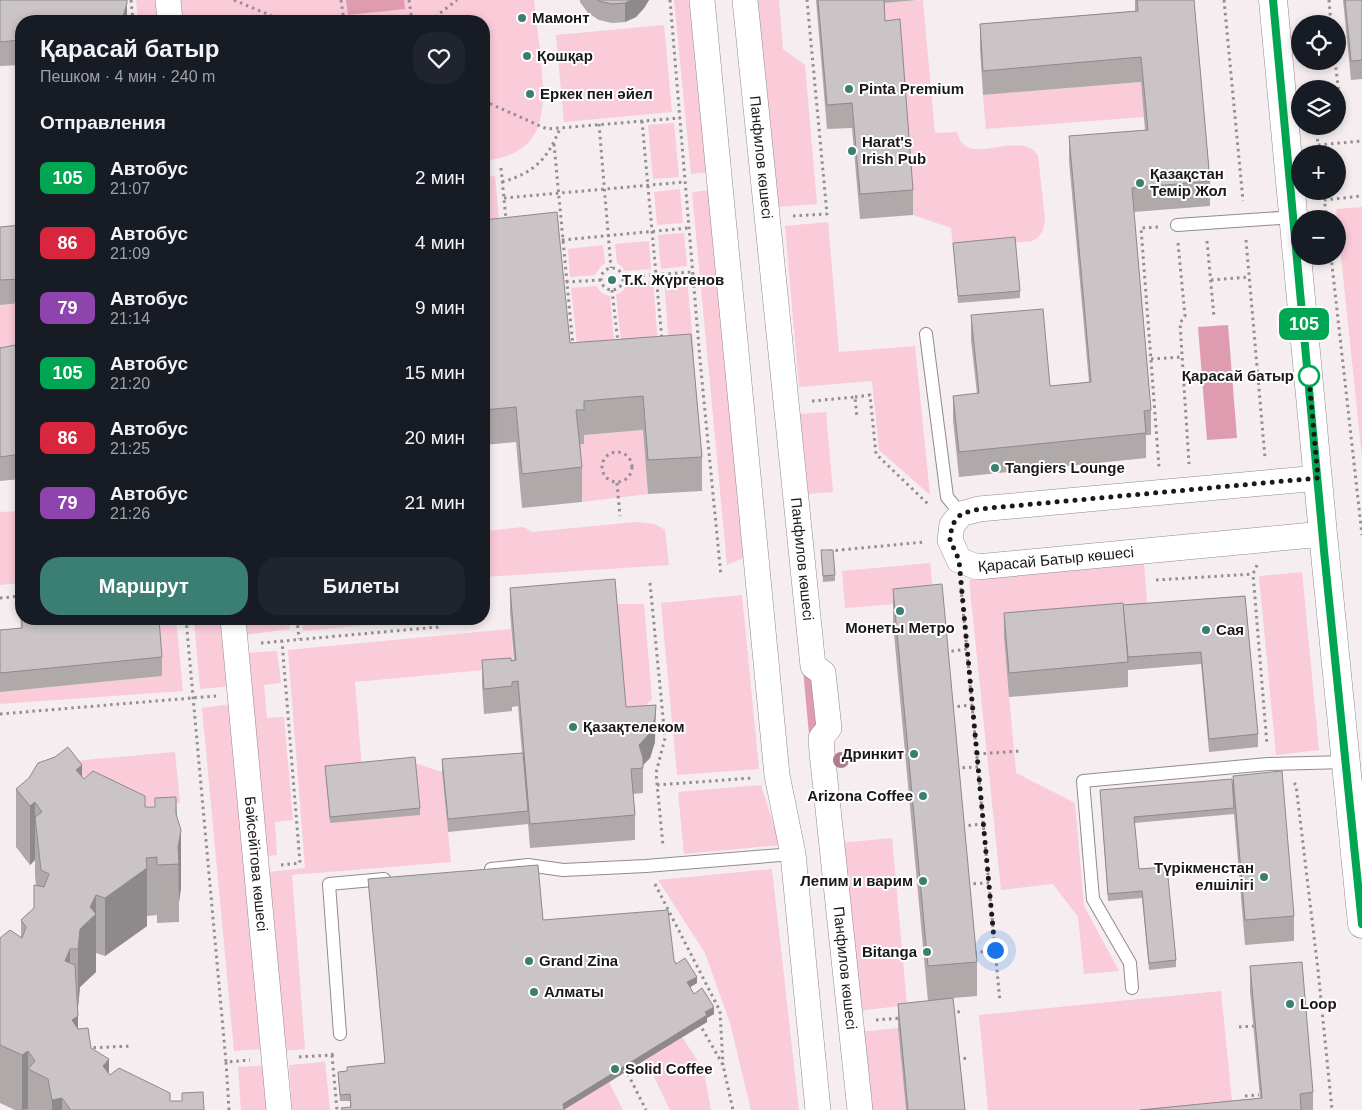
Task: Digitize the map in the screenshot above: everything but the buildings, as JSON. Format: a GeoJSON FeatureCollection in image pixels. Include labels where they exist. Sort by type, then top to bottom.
{"type":"FeatureCollection","features":[{"type":"Feature","properties":{"kind":"main road"},"geometry":{"type":"LineString","coordinates":[[1273,0],[1293,210]]}},
{"type":"Feature","properties":{"kind":"main road"},"geometry":{"type":"LineString","coordinates":[[1298,265],[1362,924]]}},
{"type":"Feature","properties":{"kind":"street"},"geometry":{"type":"LineString","coordinates":[[168,0],[169,15]]}},
{"type":"Feature","properties":{"kind":"street"},"geometry":{"type":"LineString","coordinates":[[702,0],[777,775],[793,854],[818,1110]]}},
{"type":"Feature","properties":{"kind":"street","name":"Панфилов көшесі"},"geometry":{"type":"LineString","coordinates":[[745,0],[813,666],[824,673],[829,728],[821,738],[822,752],[860,1110]]}},
{"type":"Feature","properties":{"kind":"street"},"geometry":{"type":"LineString","coordinates":[[961,514],[979,509],[1318,478]]}},
{"type":"Feature","properties":{"kind":"street","name":"Қарасай Батыр көшесі"},"geometry":{"type":"LineString","coordinates":[[961,514],[952,525],[950,540],[959,560],[978,567],[1323,534]]}},
{"type":"Feature","properties":{"kind":"street","name":"Бәйсейітова көшесі"},"geometry":{"type":"LineString","coordinates":[[233,625],[279,1110]]}},
{"type":"Feature","properties":{"kind":"lane"},"geometry":{"type":"LineString","coordinates":[[1177,225],[1291,217]]}},
{"type":"Feature","properties":{"kind":"lane"},"geometry":{"type":"LineString","coordinates":[[926,334],[947,497],[961,514]]}},
{"type":"Feature","properties":{"kind":"lane"},"geometry":{"type":"LineString","coordinates":[[1132,988],[1130,963],[1093,899],[1083,781],[1268,764],[1346,762]]}},
{"type":"Feature","properties":{"kind":"lane"},"geometry":{"type":"LineString","coordinates":[[481,870],[528,865],[564,870],[646,866],[793,854]]}},
{"type":"Feature","properties":{"kind":"lane"},"geometry":{"type":"LineString","coordinates":[[340,1034],[329,884],[395,878]]}},
{"type":"Feature","properties":{"kind":"path"},"geometry":{"type":"LineString","coordinates":[[131,0],[132,15]]}},
{"type":"Feature","properties":{"kind":"path"},"geometry":{"type":"LineString","coordinates":[[234,0],[270,15]]}},
{"type":"Feature","properties":{"kind":"path"},"geometry":{"type":"LineString","coordinates":[[341,0],[343,15]]}},
{"type":"Feature","properties":{"kind":"path"},"geometry":{"type":"LineString","coordinates":[[409,0],[411,15]]}},
{"type":"Feature","properties":{"kind":"path"},"geometry":{"type":"LineString","coordinates":[[438,15],[457,0]]}},
{"type":"Feature","properties":{"kind":"path"},"geometry":{"type":"LineString","coordinates":[[670,0],[688,228],[721,576]]}},
{"type":"Feature","properties":{"kind":"path"},"geometry":{"type":"LineString","coordinates":[[767,218],[827,214],[806,0]]}},
{"type":"Feature","properties":{"kind":"path"},"geometry":{"type":"LineString","coordinates":[[1224,0],[1267,483]]}},
{"type":"Feature","properties":{"kind":"path"},"geometry":{"type":"LineString","coordinates":[[1329,0],[1330,15]]}},
{"type":"Feature","properties":{"kind":"path"},"geometry":{"type":"LineString","coordinates":[[490,104],[547,129],[680,118]]}},
{"type":"Feature","properties":{"kind":"path"},"geometry":{"type":"LineString","coordinates":[[642,121],[663,343]]}},
{"type":"Feature","properties":{"kind":"path"},"geometry":{"type":"LineString","coordinates":[[599,124],[611,268]]}},
{"type":"Feature","properties":{"kind":"path"},"geometry":{"type":"LineString","coordinates":[[502,182],[518,178],[532,170],[545,157],[554,144],[560,128]]}},
{"type":"Feature","properties":{"kind":"path"},"geometry":{"type":"LineString","coordinates":[[1317,135],[1318,145],[1362,141]]}},
{"type":"Feature","properties":{"kind":"path"},"geometry":{"type":"LineString","coordinates":[[554,144],[573,351]]}},
{"type":"Feature","properties":{"kind":"path"},"geometry":{"type":"LineString","coordinates":[[501,168],[507,228]]}},
{"type":"Feature","properties":{"kind":"path"},"geometry":{"type":"LineString","coordinates":[[504,198],[685,182]]}},
{"type":"Feature","properties":{"kind":"path"},"geometry":{"type":"LineString","coordinates":[[1346,198],[1362,196]]}},
{"type":"Feature","properties":{"kind":"path"},"geometry":{"type":"LineString","coordinates":[[1324,200],[1325,210]]}},
{"type":"Feature","properties":{"kind":"path"},"geometry":{"type":"LineString","coordinates":[[1206,223],[1214,317]]}},
{"type":"Feature","properties":{"kind":"path"},"geometry":{"type":"LineString","coordinates":[[1160,476],[1141,228],[1177,225],[1185,316],[1180,323],[1191,490]]}},
{"type":"Feature","properties":{"kind":"path"},"geometry":{"type":"LineString","coordinates":[[553,241],[688,228]]}},
{"type":"Feature","properties":{"kind":"path"},"geometry":{"type":"LineString","coordinates":[[1332,265],[1362,535]]}},
{"type":"Feature","properties":{"kind":"path"},"geometry":{"type":"LineString","coordinates":[[611,268],[620,272],[622,277],[622,283],[618,288],[612,290],[603,286],[600,280],[605,270],[611,268]]}},
{"type":"Feature","properties":{"kind":"path"},"geometry":{"type":"LineString","coordinates":[[622,277],[692,272]]}},
{"type":"Feature","properties":{"kind":"path"},"geometry":{"type":"LineString","coordinates":[[1211,280],[1249,277]]}},
{"type":"Feature","properties":{"kind":"path"},"geometry":{"type":"LineString","coordinates":[[566,282],[600,280]]}},
{"type":"Feature","properties":{"kind":"path"},"geometry":{"type":"LineString","coordinates":[[612,290],[618,347]]}},
{"type":"Feature","properties":{"kind":"path"},"geometry":{"type":"LineString","coordinates":[[1151,360],[1182,357]]}},
{"type":"Feature","properties":{"kind":"path"},"geometry":{"type":"LineString","coordinates":[[691,361],[700,360]]}},
{"type":"Feature","properties":{"kind":"path"},"geometry":{"type":"LineString","coordinates":[[786,404],[870,395],[876,454],[932,508]]}},
{"type":"Feature","properties":{"kind":"path"},"geometry":{"type":"LineString","coordinates":[[855,397],[857,418]]}},
{"type":"Feature","properties":{"kind":"path"},"geometry":{"type":"LineString","coordinates":[[617,452],[625,454],[630,459],[633,467],[631,475],[617,483],[604,475],[602,467],[604,460],[609,454],[617,452]]}},
{"type":"Feature","properties":{"kind":"path"},"geometry":{"type":"LineString","coordinates":[[617,483],[620,516]]}},
{"type":"Feature","properties":{"kind":"path"},"geometry":{"type":"LineString","coordinates":[[1272,538],[1253,574],[1268,764],[1296,785],[1332,1110]]}},
{"type":"Feature","properties":{"kind":"path"},"geometry":{"type":"LineString","coordinates":[[959,560],[1000,1002]]}},
{"type":"Feature","properties":{"kind":"path"},"geometry":{"type":"LineString","coordinates":[[1156,580],[1253,574]]}},
{"type":"Feature","properties":{"kind":"path"},"geometry":{"type":"LineString","coordinates":[[650,583],[666,738],[656,773],[665,864]]}},
{"type":"Feature","properties":{"kind":"path"},"geometry":{"type":"LineString","coordinates":[[0,598],[15,597]]}},
{"type":"Feature","properties":{"kind":"path"},"geometry":{"type":"LineString","coordinates":[[187,625],[229,1110]]}},
{"type":"Feature","properties":{"kind":"path"},"geometry":{"type":"LineString","coordinates":[[298,625],[299,640]]}},
{"type":"Feature","properties":{"kind":"path"},"geometry":{"type":"LineString","coordinates":[[235,645],[438,627],[440,625]]}},
{"type":"Feature","properties":{"kind":"path"},"geometry":{"type":"LineString","coordinates":[[256,867],[300,863],[282,641]]}},
{"type":"Feature","properties":{"kind":"path"},"geometry":{"type":"LineString","coordinates":[[945,652],[967,649]]}},
{"type":"Feature","properties":{"kind":"path"},"geometry":{"type":"LineString","coordinates":[[0,714],[240,694]]}},
{"type":"Feature","properties":{"kind":"path"},"geometry":{"type":"LineString","coordinates":[[950,707],[972,705]]}},
{"type":"Feature","properties":{"kind":"path"},"geometry":{"type":"LineString","coordinates":[[977,754],[1021,751]]}},
{"type":"Feature","properties":{"kind":"path"},"geometry":{"type":"LineString","coordinates":[[956,768],[978,767]]}},
{"type":"Feature","properties":{"kind":"path"},"geometry":{"type":"LineString","coordinates":[[658,785],[760,777]]}},
{"type":"Feature","properties":{"kind":"path"},"geometry":{"type":"LineString","coordinates":[[961,826],[984,824]]}},
{"type":"Feature","properties":{"kind":"path"},"geometry":{"type":"LineString","coordinates":[[646,866],[720,1011],[723,1065],[732,1110]]}},
{"type":"Feature","properties":{"kind":"path"},"geometry":{"type":"LineString","coordinates":[[967,884],[989,883]]}},
{"type":"Feature","properties":{"kind":"path"},"geometry":{"type":"LineString","coordinates":[[973,953],[995,950]]}},
{"type":"Feature","properties":{"kind":"path"},"geometry":{"type":"LineString","coordinates":[[945,1013],[964,1011]]}},
{"type":"Feature","properties":{"kind":"path"},"geometry":{"type":"LineString","coordinates":[[851,1022],[907,1017]]}},
{"type":"Feature","properties":{"kind":"path"},"geometry":{"type":"LineString","coordinates":[[699,1023],[723,1065]]}},
{"type":"Feature","properties":{"kind":"path"},"geometry":{"type":"LineString","coordinates":[[1239,1027],[1254,1026]]}},
{"type":"Feature","properties":{"kind":"path"},"geometry":{"type":"LineString","coordinates":[[337,1110],[332,1055],[340,1034]]}},
{"type":"Feature","properties":{"kind":"path"},"geometry":{"type":"LineString","coordinates":[[86,1048],[132,1046]]}},
{"type":"Feature","properties":{"kind":"path"},"geometry":{"type":"LineString","coordinates":[[226,1062],[332,1055]]}},
{"type":"Feature","properties":{"kind":"path"},"geometry":{"type":"LineString","coordinates":[[957,1060],[968,1058]]}},
{"type":"Feature","properties":{"kind":"path"},"geometry":{"type":"LineString","coordinates":[[625,1068],[646,1110]]}},
{"type":"Feature","properties":{"kind":"path"},"geometry":{"type":"LineString","coordinates":[[1245,1096],[1259,1095]]}},
{"type":"Feature","properties":{"kind":"shaded area"},"geometry":{"type":"Polygon","coordinates":[[[136,0],[162,0],[163,15],[137,15],[136,0]]]}},
{"type":"Feature","properties":{"kind":"shaded area"},"geometry":{"type":"Polygon","coordinates":[[[176,0],[534,0],[543,80],[542,113],[538,128],[531,140],[520,150],[504,157],[490,160],[490,15],[177,15],[176,0]]]}},
{"type":"Feature","properties":{"kind":"shaded area"},"geometry":{"type":"Polygon","coordinates":[[[346,0],[404,0],[405,9],[348,15],[346,0]]]}},
{"type":"Feature","properties":{"kind":"shaded area"},"geometry":{"type":"Polygon","coordinates":[[[674,0],[692,0],[710,172],[691,174],[674,0]]]}},
{"type":"Feature","properties":{"kind":"shaded area"},"geometry":{"type":"Polygon","coordinates":[[[755,0],[779,0],[783,49],[805,65],[817,204],[777,207],[755,0]]]}},
{"type":"Feature","properties":{"kind":"shaded area"},"geometry":{"type":"Polygon","coordinates":[[[923,0],[935,133],[957,132],[963,144],[971,149],[1012,145],[1031,149],[1038,155],[1045,219],[1042,232],[1032,241],[953,249],[951,228],[913,215],[900,44],[885,45],[882,3],[923,0]]]}},
{"type":"Feature","properties":{"kind":"shaded area"},"geometry":{"type":"Polygon","coordinates":[[[664,25],[672,112],[564,122],[556,35],[664,25]]]}},
{"type":"Feature","properties":{"kind":"shaded area"},"geometry":{"type":"Polygon","coordinates":[[[1141,82],[1144,117],[986,129],[983,95],[1141,82]]]}},
{"type":"Feature","properties":{"kind":"shaded area"},"geometry":{"type":"Polygon","coordinates":[[[674,123],[679,177],[653,179],[648,125],[674,123]]]}},
{"type":"Feature","properties":{"kind":"shaded area"},"geometry":{"type":"Polygon","coordinates":[[[490,176],[495,176],[501,239],[490,240],[490,176]]]}},
{"type":"Feature","properties":{"kind":"shaded area"},"geometry":{"type":"Polygon","coordinates":[[[680,189],[683,223],[657,225],[654,192],[680,189]]]}},
{"type":"Feature","properties":{"kind":"shaded area"},"geometry":{"type":"Polygon","coordinates":[[[710,190],[746,557],[727,565],[692,192],[710,190]]]}},
{"type":"Feature","properties":{"kind":"shaded area"},"geometry":{"type":"Polygon","coordinates":[[[1362,207],[1362,457],[1342,265],[1346,265],[1346,210],[1336,209],[1362,207]]]}},
{"type":"Feature","properties":{"kind":"shaded area"},"geometry":{"type":"Polygon","coordinates":[[[828,222],[839,352],[915,346],[930,495],[879,450],[872,381],[799,387],[785,226],[828,222]]]}},
{"type":"Feature","properties":{"kind":"shaded area"},"geometry":{"type":"Polygon","coordinates":[[[684,233],[687,266],[661,269],[658,235],[684,233]]]}},
{"type":"Feature","properties":{"kind":"shaded area"},"geometry":{"type":"Polygon","coordinates":[[[649,241],[651,269],[625,271],[617,263],[615,244],[649,241]]]}},
{"type":"Feature","properties":{"kind":"shaded area"},"geometry":{"type":"Polygon","coordinates":[[[603,245],[605,264],[601,266],[595,275],[570,277],[568,249],[603,245]]]}},
{"type":"Feature","properties":{"kind":"shaded area"},"geometry":{"type":"Polygon","coordinates":[[[687,278],[694,353],[670,355],[664,280],[687,278]]]}},
{"type":"Feature","properties":{"kind":"shaded area"},"geometry":{"type":"Polygon","coordinates":[[[653,281],[659,356],[623,360],[616,295],[626,287],[627,283],[653,281]]]}},
{"type":"Feature","properties":{"kind":"shaded area"},"geometry":{"type":"Polygon","coordinates":[[[597,286],[599,290],[610,296],[616,361],[579,364],[571,288],[597,286]]]}},
{"type":"Feature","properties":{"kind":"shaded area"},"geometry":{"type":"Polygon","coordinates":[[[15,304],[15,351],[0,352],[0,305],[15,304]]]}},
{"type":"Feature","properties":{"kind":"shaded area"},"geometry":{"type":"Polygon","coordinates":[[[1228,325],[1237,438],[1207,440],[1198,327],[1228,325]]]}},
{"type":"Feature","properties":{"kind":"shaded area"},"geometry":{"type":"Polygon","coordinates":[[[826,412],[833,492],[807,494],[799,414],[826,412]]]}},
{"type":"Feature","properties":{"kind":"shaded area"},"geometry":{"type":"Polygon","coordinates":[[[643,430],[648,494],[582,502],[576,445],[584,435],[643,430]]]}},
{"type":"Feature","properties":{"kind":"shaded area"},"geometry":{"type":"Polygon","coordinates":[[[15,511],[15,584],[0,585],[0,512],[15,511]]]}},
{"type":"Feature","properties":{"kind":"shaded area"},"geometry":{"type":"Polygon","coordinates":[[[636,522],[655,524],[665,530],[669,565],[490,577],[490,530],[524,527],[532,532],[636,522]]]}},
{"type":"Feature","properties":{"kind":"shaded area"},"geometry":{"type":"Polygon","coordinates":[[[930,563],[934,601],[845,608],[842,571],[930,563]]]}},
{"type":"Feature","properties":{"kind":"shaded area"},"geometry":{"type":"Polygon","coordinates":[[[1144,563],[1148,616],[1004,638],[1016,773],[1075,803],[1084,906],[1119,971],[1084,974],[1078,917],[1053,884],[1001,890],[969,580],[1144,563]]]}},
{"type":"Feature","properties":{"kind":"shaded area"},"geometry":{"type":"Polygon","coordinates":[[[1302,572],[1319,750],[1276,755],[1259,576],[1302,572]]]}},
{"type":"Feature","properties":{"kind":"shaded area"},"geometry":{"type":"Polygon","coordinates":[[[742,595],[759,769],[677,775],[661,603],[742,595]]]}},
{"type":"Feature","properties":{"kind":"shaded area"},"geometry":{"type":"Polygon","coordinates":[[[615,604],[644,604],[652,699],[626,726],[615,604]]]}},
{"type":"Feature","properties":{"kind":"shaded area"},"geometry":{"type":"Polygon","coordinates":[[[158,625],[177,625],[183,691],[0,704],[0,692],[162,676],[158,625]]]}},
{"type":"Feature","properties":{"kind":"shaded area"},"geometry":{"type":"Polygon","coordinates":[[[195,625],[226,625],[232,686],[200,689],[195,625]]]}},
{"type":"Feature","properties":{"kind":"shaded area"},"geometry":{"type":"Polygon","coordinates":[[[243,625],[290,625],[290,629],[244,635],[243,625]]]}},
{"type":"Feature","properties":{"kind":"shaded area"},"geometry":{"type":"Polygon","coordinates":[[[302,625],[369,625],[303,631],[302,625]]]}},
{"type":"Feature","properties":{"kind":"shaded area"},"geometry":{"type":"Polygon","coordinates":[[[511,629],[514,667],[355,682],[362,769],[415,763],[442,772],[451,862],[292,875],[305,1049],[284,1051],[268,872],[305,868],[288,650],[511,629]]]}},
{"type":"Feature","properties":{"kind":"shaded area"},"geometry":{"type":"Polygon","coordinates":[[[277,651],[281,683],[264,685],[267,718],[284,717],[293,820],[275,822],[277,855],[265,856],[246,653],[277,651]]]}},
{"type":"Feature","properties":{"kind":"shaded area"},"geometry":{"type":"Polygon","coordinates":[[[803,670],[818,677],[823,722],[809,734],[803,670]]]}},
{"type":"Feature","properties":{"kind":"shaded area"},"geometry":{"type":"Polygon","coordinates":[[[231,704],[264,1049],[234,1051],[202,708],[231,704]]]}},
{"type":"Feature","properties":{"kind":"shaded area"},"geometry":{"type":"Polygon","coordinates":[[[175,752],[180,803],[93,811],[62,762],[175,752]]]}},
{"type":"Feature","properties":{"kind":"shaded area"},"geometry":{"type":"Polygon","coordinates":[[[761,785],[780,845],[684,854],[678,792],[761,785]]]}},
{"type":"Feature","properties":{"kind":"shaded area"},"geometry":{"type":"Polygon","coordinates":[[[892,838],[907,1005],[858,1011],[839,843],[892,838]]]}},
{"type":"Feature","properties":{"kind":"shaded area"},"geometry":{"type":"Polygon","coordinates":[[[772,869],[799,1110],[751,1110],[730,1023],[705,953],[658,880],[772,869]]]}},
{"type":"Feature","properties":{"kind":"shaded area"},"geometry":{"type":"Polygon","coordinates":[[[1221,991],[1232,1101],[1146,1110],[988,1110],[979,1015],[1221,991]]]}},
{"type":"Feature","properties":{"kind":"shaded area"},"geometry":{"type":"Polygon","coordinates":[[[898,1028],[906,1110],[867,1110],[860,1032],[898,1028]]]}},
{"type":"Feature","properties":{"kind":"shaded area"},"geometry":{"type":"Polygon","coordinates":[[[682,1037],[704,1071],[711,1110],[670,1110],[646,1060],[682,1037]]]}},
{"type":"Feature","properties":{"kind":"shaded area"},"geometry":{"type":"Polygon","coordinates":[[[325,1062],[330,1110],[292,1110],[289,1065],[325,1062]]]}},
{"type":"Feature","properties":{"kind":"shaded area"},"geometry":{"type":"Polygon","coordinates":[[[271,1065],[267,1110],[241,1110],[238,1067],[271,1065]]]}},
{"type":"Feature","properties":{"kind":"shaded area"},"geometry":{"type":"Polygon","coordinates":[[[609,1082],[623,1110],[563,1110],[566,1109],[609,1082]]]}},
{"type":"Feature","properties":{"kind":"bus line","name":"105"},"geometry":{"type":"LineString","coordinates":[[1273,0],[1324,551],[1362,924]]}},
{"type":"Feature","properties":{"kind":"place","name":"Мамонт"},"geometry":{"type":"Point","coordinates":[522,18]}},
{"type":"Feature","properties":{"kind":"place","name":"Қошқар"},"geometry":{"type":"Point","coordinates":[527,56]}},
{"type":"Feature","properties":{"kind":"place","name":"Pinta Premium"},"geometry":{"type":"Point","coordinates":[849,89]}},
{"type":"Feature","properties":{"kind":"place","name":"Еркек пен әйел"},"geometry":{"type":"Point","coordinates":[530,94]}},
{"type":"Feature","properties":{"kind":"place","name":"Harat's Irish Pub"},"geometry":{"type":"Point","coordinates":[852,151]}},
{"type":"Feature","properties":{"kind":"place","name":"Қазақстан Темір Жол"},"geometry":{"type":"Point","coordinates":[1140,183]}},
{"type":"Feature","properties":{"kind":"place","name":"Т.К. Жүргенов"},"geometry":{"type":"Point","coordinates":[612,280]}},
{"type":"Feature","properties":{"kind":"place","name":"Қарасай батыр"},"geometry":{"type":"Point","coordinates":[1309,376]}},
{"type":"Feature","properties":{"kind":"place","name":"Tangiers Lounge"},"geometry":{"type":"Point","coordinates":[995,468]}},
{"type":"Feature","properties":{"kind":"place","name":"Монеты Метро"},"geometry":{"type":"Point","coordinates":[900,611]}},
{"type":"Feature","properties":{"kind":"place","name":"Сая"},"geometry":{"type":"Point","coordinates":[1206,630]}},
{"type":"Feature","properties":{"kind":"place","name":"Қазақтелеком"},"geometry":{"type":"Point","coordinates":[573,727]}},
{"type":"Feature","properties":{"kind":"place","name":"Дринкит"},"geometry":{"type":"Point","coordinates":[914,754]}},
{"type":"Feature","properties":{"kind":"place","name":"Arizona Coffee"},"geometry":{"type":"Point","coordinates":[923,796]}},
{"type":"Feature","properties":{"kind":"place","name":"Түрікменстан елшілігі"},"geometry":{"type":"Point","coordinates":[1264,877]}},
{"type":"Feature","properties":{"kind":"place","name":"Лепим и варим"},"geometry":{"type":"Point","coordinates":[923,881]}},
{"type":"Feature","properties":{"kind":"place","name":"Bitanga"},"geometry":{"type":"Point","coordinates":[927,952]}},
{"type":"Feature","properties":{"kind":"place","name":"Grand Zina"},"geometry":{"type":"Point","coordinates":[529,961]}},
{"type":"Feature","properties":{"kind":"place","name":"Алматы"},"geometry":{"type":"Point","coordinates":[534,992]}},
{"type":"Feature","properties":{"kind":"place","name":"Loop"},"geometry":{"type":"Point","coordinates":[1290,1004]}},
{"type":"Feature","properties":{"kind":"place","name":"Solid Coffee"},"geometry":{"type":"Point","coordinates":[615,1069]}},
{"type":"Feature","properties":{"kind":"route"},"geometry":{"type":"LineString","coordinates":[[995,950],[959,560],[950,540],[952,525],[961,514],[979,509],[1318,478],[1308,368],[1309,376]]}}]}
